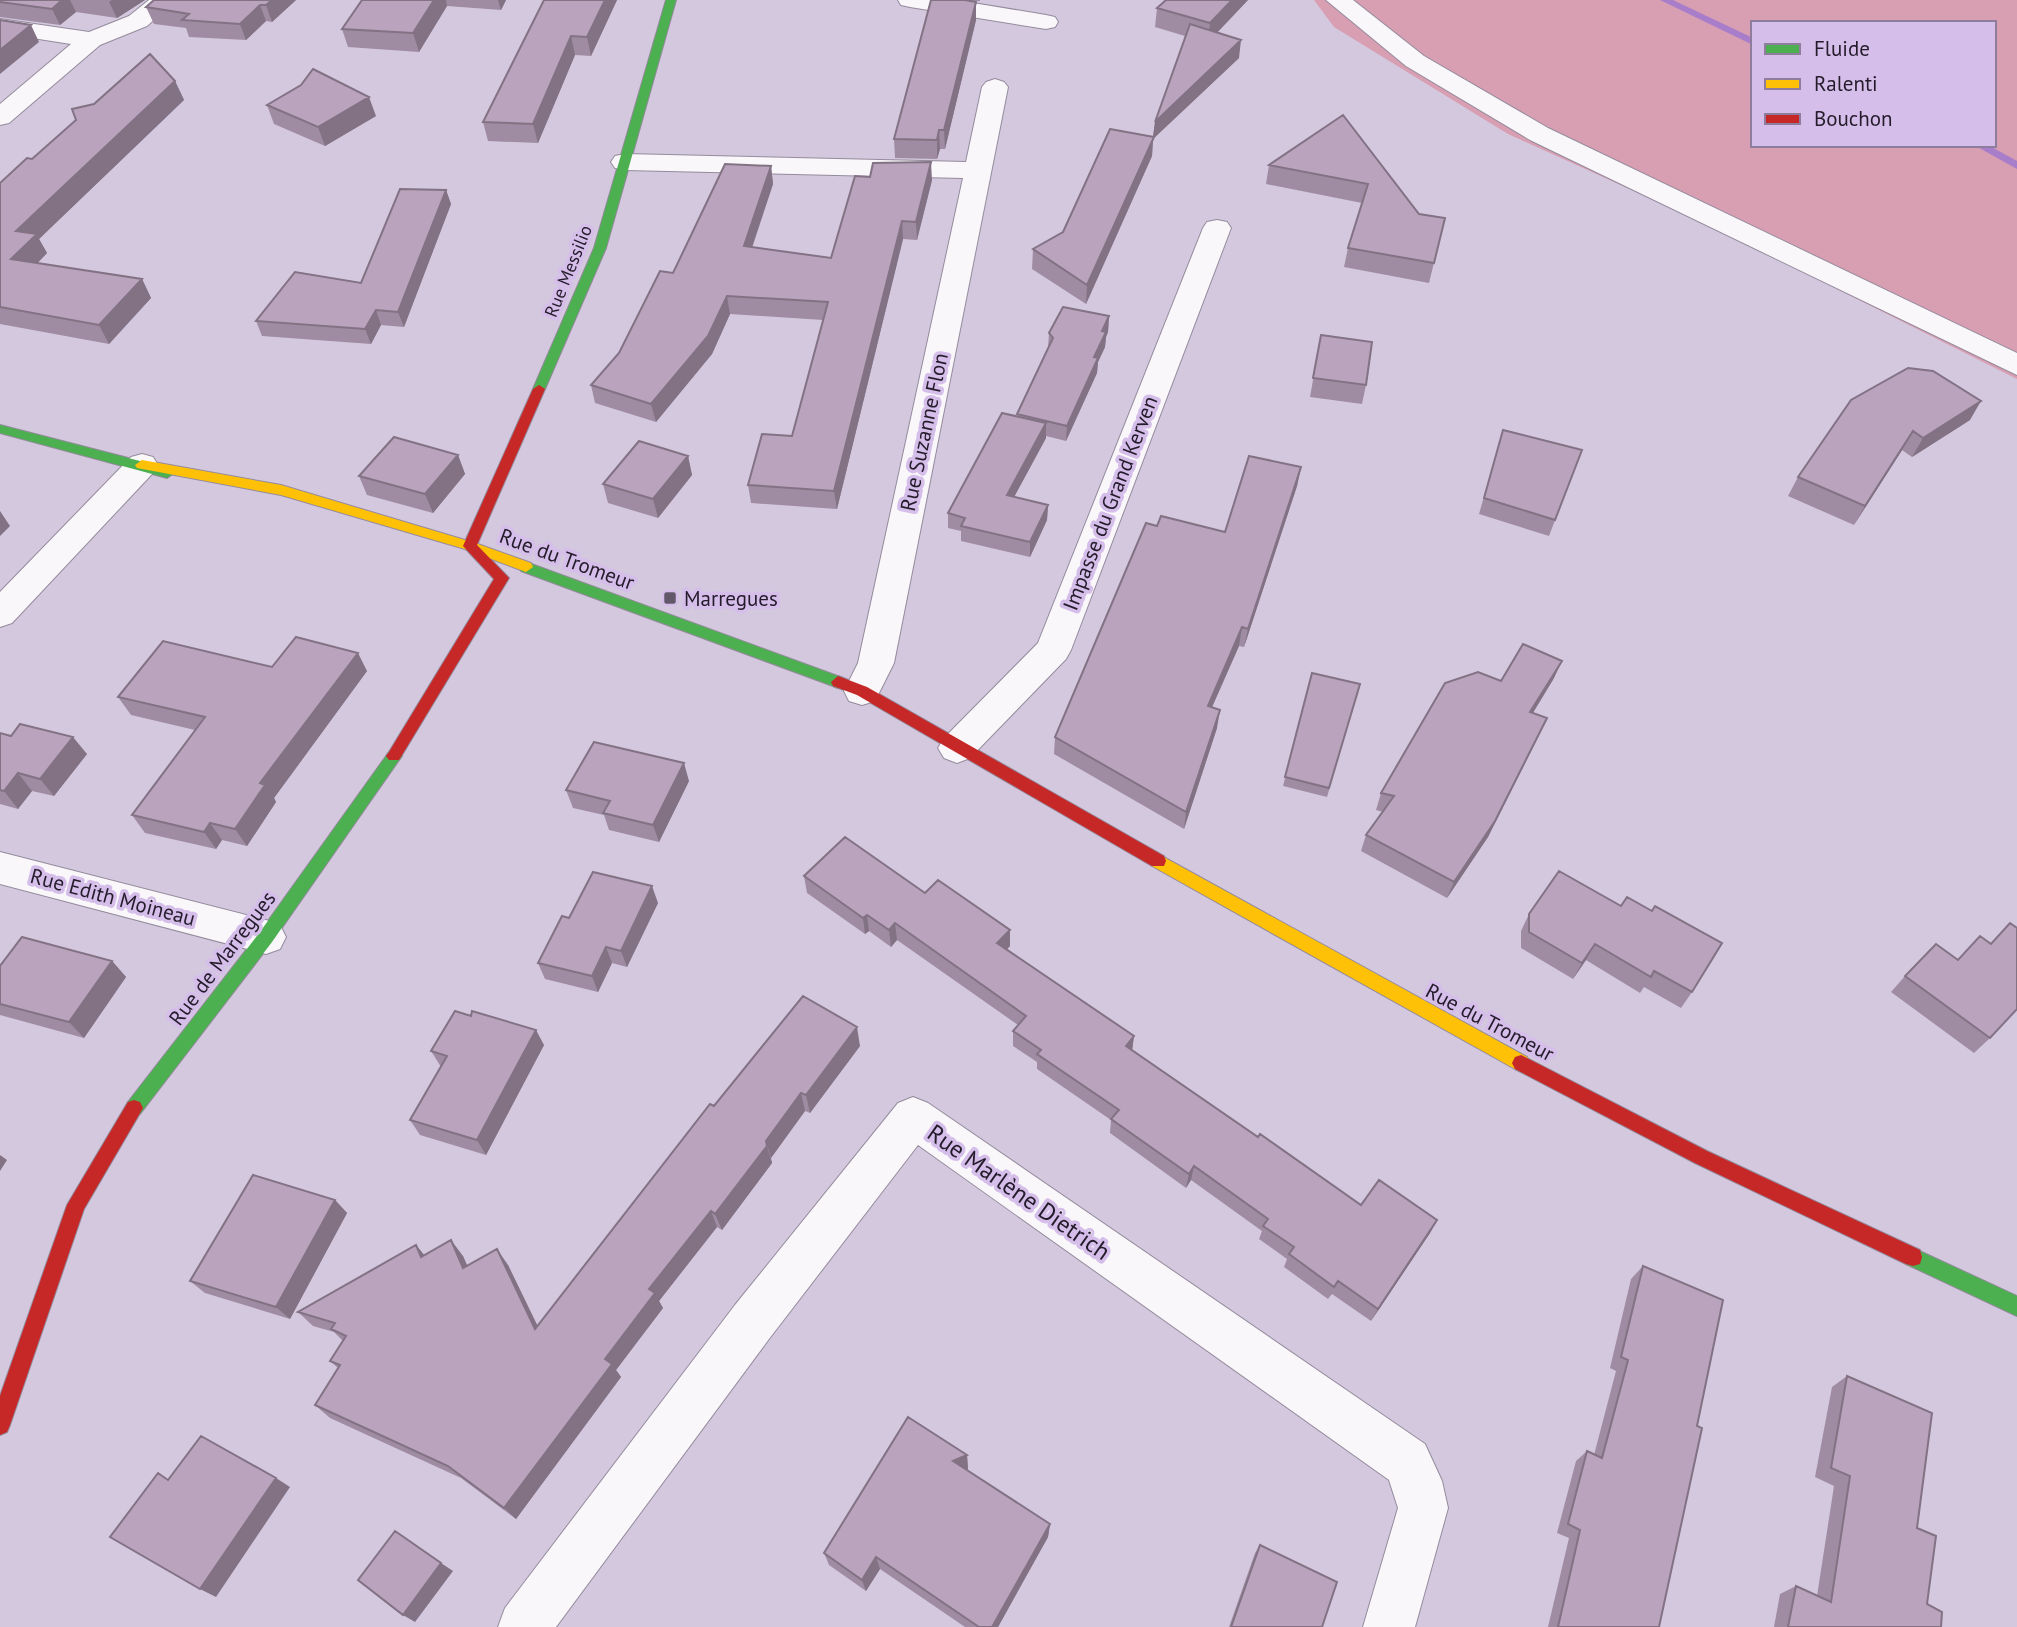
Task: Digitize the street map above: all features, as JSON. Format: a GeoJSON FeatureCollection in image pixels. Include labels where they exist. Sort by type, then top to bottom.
{"type":"FeatureCollection","features":[{"type":"Feature","properties":{"kind":"main road","name":"Rue Messilio"},"geometry":{"type":"LineString","coordinates":[[470,546],[600,248],[671,0]]}},
{"type":"Feature","properties":{"kind":"main road","name":"Rue du Tromeur"},"geometry":{"type":"LineString","coordinates":[[0,429],[142,465],[258,503]]}},
{"type":"Feature","properties":{"kind":"main road","name":"Rue du Tromeur"},"geometry":{"type":"LineString","coordinates":[[142,465],[281,490],[470,546],[864,702],[957,748],[1520,1063],[1701,1157],[2017,1306]]}},
{"type":"Feature","properties":{"kind":"main road"},"geometry":{"type":"LineString","coordinates":[[470,546],[509,580]]}},
{"type":"Feature","properties":{"kind":"main road","name":"Rue du Tromeur"},"geometry":{"type":"LineString","coordinates":[[464,566],[509,580]]}},
{"type":"Feature","properties":{"kind":"main road","name":"Rue de Marregues"},"geometry":{"type":"LineString","coordinates":[[0,1425],[76,1205],[140,1098],[267,937],[409,734],[509,580]]}},
{"type":"Feature","properties":{"kind":"main road","name":"Rue du Tromeur"},"geometry":{"type":"LineString","coordinates":[[634,625],[738,663]]}},
{"type":"Feature","properties":{"kind":"main road","name":"Rue du Tromeur"},"geometry":{"type":"LineString","coordinates":[[864,702],[957,748]]}},
{"type":"Feature","properties":{"kind":"street"},"geometry":{"type":"LineString","coordinates":[[0,117],[91,40],[138,21],[164,0]]}},
{"type":"Feature","properties":{"kind":"street"},"geometry":{"type":"LineString","coordinates":[[910,0],[1046,22]]}},
{"type":"Feature","properties":{"kind":"street"},"geometry":{"type":"LineString","coordinates":[[1338,0],[1415,61],[1539,134],[2017,365]]}},
{"type":"Feature","properties":{"kind":"street"},"geometry":{"type":"LineString","coordinates":[[0,26],[91,40]]}},
{"type":"Feature","properties":{"kind":"street","name":"Rue Suzanne Flon"},"geometry":{"type":"LineString","coordinates":[[864,702],[876,663],[996,87]]}},
{"type":"Feature","properties":{"kind":"street"},"geometry":{"type":"LineString","coordinates":[[625,162],[977,170]]}},
{"type":"Feature","properties":{"kind":"street","name":"Impasse du Grand Kerven"},"geometry":{"type":"LineString","coordinates":[[957,748],[1053,650],[1217,228]]}},
{"type":"Feature","properties":{"kind":"street"},"geometry":{"type":"LineString","coordinates":[[0,614],[142,465]]}},
{"type":"Feature","properties":{"kind":"street","name":"Rue Edith Moineau"},"geometry":{"type":"LineString","coordinates":[[0,868],[267,937]]}},
{"type":"Feature","properties":{"kind":"street","name":"Rue Marlène Dietrich"},"geometry":{"type":"LineString","coordinates":[[524,1627],[752,1322],[913,1117],[1407,1462],[1417,1481],[1423,1508],[1389,1627]]}},
{"type":"Feature","properties":{"kind":"shaded area"},"geometry":{"type":"Polygon","coordinates":[[[1314,0],[2017,0],[2017,379],[1707,224],[1508,134],[1334,27],[1314,0]]]}},
{"type":"Feature","properties":{"kind":"building"},"geometry":{"type":"Polygon","coordinates":[[[0,0],[62,0],[52,9],[0,0]]]}},
{"type":"Feature","properties":{"kind":"building"},"geometry":{"type":"Polygon","coordinates":[[[154,0],[272,0],[266,5],[260,5],[240,24],[182,20],[189,14],[146,7],[154,0]]]}},
{"type":"Feature","properties":{"kind":"building"},"geometry":{"type":"Polygon","coordinates":[[[362,0],[434,0],[413,33],[342,29],[362,0]]]}},
{"type":"Feature","properties":{"kind":"building"},"geometry":{"type":"Polygon","coordinates":[[[544,0],[605,0],[587,37],[571,36],[533,124],[483,122],[544,0]]]}},
{"type":"Feature","properties":{"kind":"building"},"geometry":{"type":"Polygon","coordinates":[[[931,0],[976,2],[944,130],[939,130],[937,140],[894,139],[931,0]]]}},
{"type":"Feature","properties":{"kind":"building"},"geometry":{"type":"Polygon","coordinates":[[[1166,0],[1232,0],[1210,23],[1157,8],[1166,0]]]}},
{"type":"Feature","properties":{"kind":"building"},"geometry":{"type":"Polygon","coordinates":[[[0,20],[31,25],[0,50],[0,20]]]}},
{"type":"Feature","properties":{"kind":"building"},"geometry":{"type":"Polygon","coordinates":[[[1190,24],[1241,40],[1155,122],[1190,24]]]}},
{"type":"Feature","properties":{"kind":"building"},"geometry":{"type":"Polygon","coordinates":[[[150,54],[175,81],[16,231],[37,234],[11,259],[142,279],[99,325],[0,307],[0,183],[76,120],[72,109],[94,104],[150,54]]]}},
{"type":"Feature","properties":{"kind":"building"},"geometry":{"type":"Polygon","coordinates":[[[313,69],[369,97],[318,127],[267,105],[301,85],[313,69]]]}},
{"type":"Feature","properties":{"kind":"building"},"geometry":{"type":"Polygon","coordinates":[[[1343,115],[1419,214],[1445,218],[1434,263],[1348,248],[1368,184],[1269,165],[1343,115]]]}},
{"type":"Feature","properties":{"kind":"building"},"geometry":{"type":"Polygon","coordinates":[[[1110,129],[1154,137],[1087,285],[1033,249],[1063,232],[1110,129]]]}},
{"type":"Feature","properties":{"kind":"building"},"geometry":{"type":"Polygon","coordinates":[[[931,162],[916,222],[902,221],[834,491],[748,485],[762,434],[792,436],[828,302],[727,296],[708,336],[651,404],[591,385],[619,353],[660,271],[673,273],[725,164],[771,166],[744,246],[831,258],[855,176],[870,177],[873,163],[931,162]]]}},
{"type":"Feature","properties":{"kind":"building"},"geometry":{"type":"Polygon","coordinates":[[[400,189],[446,190],[398,312],[376,310],[365,329],[256,321],[295,272],[361,283],[400,189]]]}},
{"type":"Feature","properties":{"kind":"building"},"geometry":{"type":"Polygon","coordinates":[[[1063,307],[1109,316],[1102,331],[1106,332],[1094,357],[1098,358],[1067,426],[1017,414],[1053,338],[1049,333],[1063,307]]]}},
{"type":"Feature","properties":{"kind":"building"},"geometry":{"type":"Polygon","coordinates":[[[1321,335],[1372,342],[1366,385],[1313,378],[1321,335]]]}},
{"type":"Feature","properties":{"kind":"building"},"geometry":{"type":"Polygon","coordinates":[[[1908,368],[1933,371],[1981,401],[1923,438],[1913,431],[1865,506],[1798,477],[1851,400],[1908,368]]]}},
{"type":"Feature","properties":{"kind":"building"},"geometry":{"type":"Polygon","coordinates":[[[1002,413],[1046,423],[1007,495],[1048,505],[1030,542],[961,526],[965,518],[948,513],[1002,413]]]}},
{"type":"Feature","properties":{"kind":"building"},"geometry":{"type":"Polygon","coordinates":[[[1503,430],[1582,450],[1555,520],[1484,498],[1503,430]]]}},
{"type":"Feature","properties":{"kind":"building"},"geometry":{"type":"Polygon","coordinates":[[[394,437],[458,455],[425,494],[359,476],[394,437]]]}},
{"type":"Feature","properties":{"kind":"building"},"geometry":{"type":"Polygon","coordinates":[[[639,441],[688,456],[653,499],[603,484],[639,441]]]}},
{"type":"Feature","properties":{"kind":"building"},"geometry":{"type":"Polygon","coordinates":[[[1249,456],[1301,467],[1248,629],[1242,627],[1208,706],[1220,710],[1186,812],[1055,737],[1146,523],[1157,526],[1161,516],[1225,532],[1249,456]]]}},
{"type":"Feature","properties":{"kind":"building"},"geometry":{"type":"Polygon","coordinates":[[[296,637],[358,653],[260,783],[265,785],[235,829],[210,823],[204,832],[132,815],[205,717],[118,697],[163,641],[272,667],[296,637]]]}},
{"type":"Feature","properties":{"kind":"building"},"geometry":{"type":"Polygon","coordinates":[[[1523,644],[1562,661],[1530,712],[1547,718],[1495,821],[1454,882],[1366,835],[1394,796],[1381,793],[1445,683],[1478,672],[1501,681],[1523,644]]]}},
{"type":"Feature","properties":{"kind":"building"},"geometry":{"type":"Polygon","coordinates":[[[1312,673],[1360,684],[1329,788],[1285,777],[1312,673]]]}},
{"type":"Feature","properties":{"kind":"building"},"geometry":{"type":"Polygon","coordinates":[[[20,724],[73,737],[40,779],[18,773],[4,791],[0,790],[0,733],[11,736],[20,724]]]}},
{"type":"Feature","properties":{"kind":"building"},"geometry":{"type":"Polygon","coordinates":[[[594,742],[684,763],[653,825],[603,813],[610,801],[566,790],[594,742]]]}},
{"type":"Feature","properties":{"kind":"building"},"geometry":{"type":"Polygon","coordinates":[[[845,837],[925,893],[938,880],[1010,930],[997,943],[1134,1036],[1126,1046],[1258,1137],[1260,1134],[1361,1205],[1379,1180],[1437,1220],[1378,1309],[1338,1281],[1334,1287],[1289,1254],[1294,1247],[1263,1226],[1268,1219],[1194,1166],[1189,1174],[1111,1119],[1119,1110],[1037,1054],[1041,1050],[1013,1031],[1026,1016],[895,923],[889,930],[867,915],[863,918],[804,876],[845,837]]]}},
{"type":"Feature","properties":{"kind":"building"},"geometry":{"type":"Polygon","coordinates":[[[1559,871],[1621,906],[1627,897],[1652,911],[1655,906],[1722,943],[1692,992],[1654,971],[1651,977],[1595,944],[1582,963],[1529,932],[1529,914],[1559,871]]]}},
{"type":"Feature","properties":{"kind":"building"},"geometry":{"type":"Polygon","coordinates":[[[593,872],[652,886],[621,951],[606,947],[592,976],[538,963],[562,916],[569,918],[593,872]]]}},
{"type":"Feature","properties":{"kind":"building"},"geometry":{"type":"Polygon","coordinates":[[[2010,923],[2017,928],[2017,1009],[1990,1038],[1905,976],[1936,944],[1958,960],[1980,936],[1991,944],[2010,923]]]}},
{"type":"Feature","properties":{"kind":"building"},"geometry":{"type":"Polygon","coordinates":[[[22,937],[112,961],[69,1022],[0,1004],[0,966],[22,937]]]}},
{"type":"Feature","properties":{"kind":"building"},"geometry":{"type":"Polygon","coordinates":[[[803,996],[857,1027],[806,1095],[801,1093],[766,1141],[767,1146],[715,1214],[711,1211],[649,1289],[655,1293],[605,1359],[612,1364],[504,1508],[448,1466],[315,1405],[340,1365],[330,1361],[346,1336],[331,1329],[335,1323],[298,1312],[416,1245],[421,1257],[451,1240],[463,1268],[497,1249],[535,1329],[710,1104],[714,1106],[803,996]]]}},
{"type":"Feature","properties":{"kind":"building"},"geometry":{"type":"Polygon","coordinates":[[[455,1011],[471,1016],[472,1011],[536,1030],[477,1140],[410,1120],[447,1056],[431,1051],[455,1011]]]}},
{"type":"Feature","properties":{"kind":"building"},"geometry":{"type":"Polygon","coordinates":[[[253,1175],[335,1200],[276,1307],[190,1281],[253,1175]]]}},
{"type":"Feature","properties":{"kind":"building"},"geometry":{"type":"Polygon","coordinates":[[[1643,1266],[1723,1300],[1697,1426],[1702,1428],[1659,1627],[1558,1627],[1580,1530],[1568,1524],[1587,1451],[1602,1458],[1628,1360],[1621,1357],[1643,1266]]]}},
{"type":"Feature","properties":{"kind":"building"},"geometry":{"type":"Polygon","coordinates":[[[1847,1376],[1932,1413],[1917,1528],[1936,1536],[1927,1604],[1942,1612],[1941,1627],[1788,1627],[1796,1586],[1831,1602],[1850,1476],[1831,1468],[1847,1376]]]}},
{"type":"Feature","properties":{"kind":"building"},"geometry":{"type":"Polygon","coordinates":[[[908,1417],[967,1455],[953,1461],[1050,1524],[992,1627],[979,1627],[876,1557],[862,1580],[824,1553],[908,1417]]]}},
{"type":"Feature","properties":{"kind":"building"},"geometry":{"type":"Polygon","coordinates":[[[201,1436],[276,1478],[200,1589],[110,1537],[158,1473],[168,1480],[201,1436]]]}},
{"type":"Feature","properties":{"kind":"building"},"geometry":{"type":"Polygon","coordinates":[[[395,1531],[441,1563],[403,1615],[358,1580],[395,1531]]]}},
{"type":"Feature","properties":{"kind":"building"},"geometry":{"type":"Polygon","coordinates":[[[1260,1545],[1337,1582],[1322,1627],[1231,1627],[1260,1545]]]}},
{"type":"Feature","properties":{"kind":"waterway"},"geometry":{"type":"LineString","coordinates":[[1665,0],[1751,41]]}},
{"type":"Feature","properties":{"kind":"waterway"},"geometry":{"type":"LineString","coordinates":[[1983,147],[2017,166]]}},
{"type":"Feature","properties":{"kind":"traffic: fast"},"geometry":{"type":"LineString","coordinates":[[539,389],[600,248],[671,0]]}},
{"type":"Feature","properties":{"kind":"traffic: fast"},"geometry":{"type":"LineString","coordinates":[[0,429],[167,473]]}},
{"type":"Feature","properties":{"kind":"traffic: fast"},"geometry":{"type":"LineString","coordinates":[[526,567],[838,682]]}},
{"type":"Feature","properties":{"kind":"traffic: fast"},"geometry":{"type":"LineString","coordinates":[[134,1108],[266,937],[394,756]]}},
{"type":"Feature","properties":{"kind":"traffic: fast"},"geometry":{"type":"LineString","coordinates":[[1913,1257],[2017,1306]]}},
{"type":"Feature","properties":{"kind":"traffic: slow"},"geometry":{"type":"LineString","coordinates":[[142,465],[281,490],[470,546],[526,567]]}},
{"type":"Feature","properties":{"kind":"traffic: slow"},"geometry":{"type":"LineString","coordinates":[[1158,861],[1521,1063]]}},
{"type":"Feature","properties":{"kind":"traffic: jam"},"geometry":{"type":"LineString","coordinates":[[394,756],[502,578],[470,546],[539,389]]}},
{"type":"Feature","properties":{"kind":"traffic: jam"},"geometry":{"type":"LineString","coordinates":[[838,682],[862,691],[1158,861]]}},
{"type":"Feature","properties":{"kind":"traffic: jam"},"geometry":{"type":"LineString","coordinates":[[1521,1063],[1701,1157],[1913,1257]]}},
{"type":"Feature","properties":{"kind":"traffic: jam"},"geometry":{"type":"LineString","coordinates":[[0,1425],[76,1205],[134,1108]]}},
{"type":"Feature","properties":{"kind":"place","name":"Marregues"},"geometry":{"type":"Point","coordinates":[670,598]}}]}
